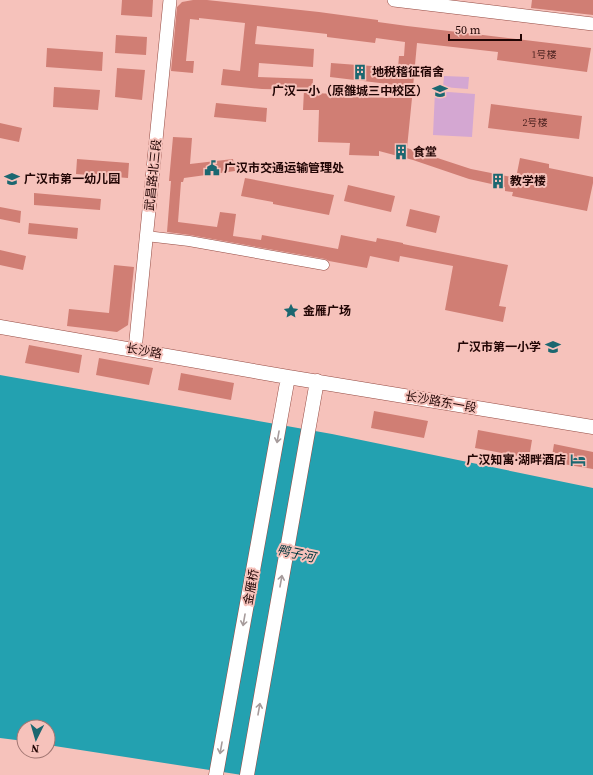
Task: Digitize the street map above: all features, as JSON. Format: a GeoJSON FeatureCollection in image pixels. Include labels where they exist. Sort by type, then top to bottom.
{"type":"FeatureCollection","features":[{"type":"Feature","properties":{"kind":"main road","name":"长沙路"},"geometry":{"type":"LineString","coordinates":[[0,327],[288,377]]}},
{"type":"Feature","properties":{"kind":"main road","name":"长沙路东一段"},"geometry":{"type":"LineString","coordinates":[[288,377],[593,428]]}},
{"type":"Feature","properties":{"kind":"main road","name":"金雁桥"},"geometry":{"type":"LineString","coordinates":[[216,775],[288,377]]}},
{"type":"Feature","properties":{"kind":"main road"},"geometry":{"type":"LineString","coordinates":[[248,775],[317,381]]}},
{"type":"Feature","properties":{"kind":"street","name":"武昌路北三段"},"geometry":{"type":"LineString","coordinates":[[135,350],[170,0]]}},
{"type":"Feature","properties":{"kind":"street"},"geometry":{"type":"LineString","coordinates":[[394,0],[593,24]]}},
{"type":"Feature","properties":{"kind":"street"},"geometry":{"type":"LineString","coordinates":[[146,236],[189,241],[324,265]]}},
{"type":"Feature","properties":{"kind":"shaded area"},"geometry":{"type":"Polygon","coordinates":[[[444,76],[469,77],[468,89],[443,87],[444,76]]]}},
{"type":"Feature","properties":{"kind":"shaded area"},"geometry":{"type":"Polygon","coordinates":[[[435,91],[475,94],[472,137],[433,135],[435,91]]]}},
{"type":"Feature","properties":{"kind":"water","name":"鸭子河"},"geometry":{"type":"Polygon","coordinates":[[[0,375],[332,434],[593,488],[593,775],[242,775],[56,746],[56,719],[16,719],[16,740],[0,738],[0,375]]]}},
{"type":"Feature","properties":{"kind":"building"},"geometry":{"type":"Polygon","coordinates":[[[122,0],[153,0],[152,17],[121,15],[122,0]]]}},
{"type":"Feature","properties":{"kind":"building"},"geometry":{"type":"Polygon","coordinates":[[[207,0],[319,12],[378,20],[378,22],[407,26],[591,48],[587,72],[497,60],[498,52],[417,43],[413,87],[330,77],[331,63],[398,68],[399,56],[404,56],[405,42],[376,38],[375,43],[327,37],[327,34],[257,26],[255,44],[314,49],[313,67],[259,63],[258,77],[313,79],[312,93],[338,94],[338,97],[412,98],[407,148],[471,169],[516,178],[520,158],[549,164],[549,168],[593,177],[587,211],[512,196],[513,192],[505,191],[505,187],[469,179],[413,160],[379,151],[379,156],[349,155],[350,143],[318,142],[319,110],[303,110],[304,90],[262,89],[221,85],[223,69],[240,71],[245,23],[199,18],[199,20],[190,19],[186,61],[194,61],[193,73],[171,71],[177,7],[182,2],[207,0]]]}},
{"type":"Feature","properties":{"kind":"building"},"geometry":{"type":"Polygon","coordinates":[[[532,0],[593,0],[593,15],[531,8],[532,0]]]}},
{"type":"Feature","properties":{"kind":"building"},"geometry":{"type":"Polygon","coordinates":[[[116,35],[147,37],[146,55],[115,53],[116,35]]]}},
{"type":"Feature","properties":{"kind":"building"},"geometry":{"type":"Polygon","coordinates":[[[47,48],[103,52],[102,71],[46,67],[47,48]]]}},
{"type":"Feature","properties":{"kind":"building"},"geometry":{"type":"Polygon","coordinates":[[[117,68],[145,70],[142,100],[115,97],[117,68]]]}},
{"type":"Feature","properties":{"kind":"building"},"geometry":{"type":"Polygon","coordinates":[[[54,87],[100,90],[98,110],[53,107],[54,87]]]}},
{"type":"Feature","properties":{"kind":"building"},"geometry":{"type":"Polygon","coordinates":[[[216,103],[267,108],[266,122],[214,117],[216,103]]]}},
{"type":"Feature","properties":{"kind":"building"},"geometry":{"type":"Polygon","coordinates":[[[491,104],[582,116],[579,139],[488,128],[491,104]]]}},
{"type":"Feature","properties":{"kind":"building"},"geometry":{"type":"Polygon","coordinates":[[[0,123],[22,128],[19,142],[0,138],[0,123]]]}},
{"type":"Feature","properties":{"kind":"building"},"geometry":{"type":"Polygon","coordinates":[[[173,137],[192,138],[190,164],[233,159],[235,171],[184,178],[183,182],[181,182],[178,222],[217,227],[220,212],[236,214],[233,236],[261,240],[262,235],[338,249],[341,235],[376,242],[377,238],[508,265],[499,306],[506,307],[503,322],[445,310],[453,266],[400,256],[399,262],[370,256],[367,268],[325,259],[167,232],[171,181],[169,181],[173,137]]]}},
{"type":"Feature","properties":{"kind":"building"},"geometry":{"type":"Polygon","coordinates":[[[77,159],[129,163],[128,178],[76,174],[77,159]]]}},
{"type":"Feature","properties":{"kind":"building"},"geometry":{"type":"Polygon","coordinates":[[[245,178],[334,195],[329,215],[241,196],[245,178]]]}},
{"type":"Feature","properties":{"kind":"building"},"geometry":{"type":"Polygon","coordinates":[[[348,185],[395,196],[391,212],[344,201],[348,185]]]}},
{"type":"Feature","properties":{"kind":"building"},"geometry":{"type":"Polygon","coordinates":[[[34,193],[101,199],[100,210],[34,205],[34,193]]]}},
{"type":"Feature","properties":{"kind":"building"},"geometry":{"type":"Polygon","coordinates":[[[0,207],[21,211],[20,223],[0,219],[0,207]]]}},
{"type":"Feature","properties":{"kind":"building"},"geometry":{"type":"Polygon","coordinates":[[[410,209],[440,216],[436,233],[406,226],[410,209]]]}},
{"type":"Feature","properties":{"kind":"building"},"geometry":{"type":"Polygon","coordinates":[[[29,223],[78,228],[77,239],[28,234],[29,223]]]}},
{"type":"Feature","properties":{"kind":"building"},"geometry":{"type":"Polygon","coordinates":[[[0,250],[26,256],[23,270],[0,265],[0,250]]]}},
{"type":"Feature","properties":{"kind":"building"},"geometry":{"type":"Polygon","coordinates":[[[114,265],[134,267],[128,325],[117,332],[67,326],[69,309],[109,313],[114,265]]]}},
{"type":"Feature","properties":{"kind":"building"},"geometry":{"type":"Polygon","coordinates":[[[29,345],[82,355],[79,373],[25,363],[29,345]]]}},
{"type":"Feature","properties":{"kind":"building"},"geometry":{"type":"Polygon","coordinates":[[[99,358],[153,368],[149,385],[96,375],[99,358]]]}},
{"type":"Feature","properties":{"kind":"building"},"geometry":{"type":"Polygon","coordinates":[[[181,373],[234,383],[231,400],[178,390],[181,373]]]}},
{"type":"Feature","properties":{"kind":"building"},"geometry":{"type":"Polygon","coordinates":[[[374,411],[428,421],[424,438],[371,428],[374,411]]]}},
{"type":"Feature","properties":{"kind":"building"},"geometry":{"type":"Polygon","coordinates":[[[478,430],[532,440],[529,458],[475,448],[478,430]]]}},
{"type":"Feature","properties":{"kind":"building"},"geometry":{"type":"Polygon","coordinates":[[[554,444],[593,452],[593,469],[551,462],[554,444]]]}},
{"type":"Feature","properties":{"kind":"place","name":"地税稽征宿舍"},"geometry":{"type":"Point","coordinates":[360,72]}},
{"type":"Feature","properties":{"kind":"place","name":"广汉一小（原雒城三中校区）"},"geometry":{"type":"Point","coordinates":[440,91]}},
{"type":"Feature","properties":{"kind":"place","name":"食堂"},"geometry":{"type":"Point","coordinates":[401,152]}},
{"type":"Feature","properties":{"kind":"place","name":"广汉市交通运输管理处"},"geometry":{"type":"Point","coordinates":[212,168]}},
{"type":"Feature","properties":{"kind":"place","name":"广汉市第一幼儿园"},"geometry":{"type":"Point","coordinates":[12,179]}},
{"type":"Feature","properties":{"kind":"place","name":"教学楼"},"geometry":{"type":"Point","coordinates":[498,181]}},
{"type":"Feature","properties":{"kind":"place","name":"金雁广场"},"geometry":{"type":"Point","coordinates":[291,311]}},
{"type":"Feature","properties":{"kind":"place","name":"广汉市第一小学"},"geometry":{"type":"Point","coordinates":[553,347]}},
{"type":"Feature","properties":{"kind":"place","name":"广汉知寓·湖畔酒店"},"geometry":{"type":"Point","coordinates":[578,460]}}]}
